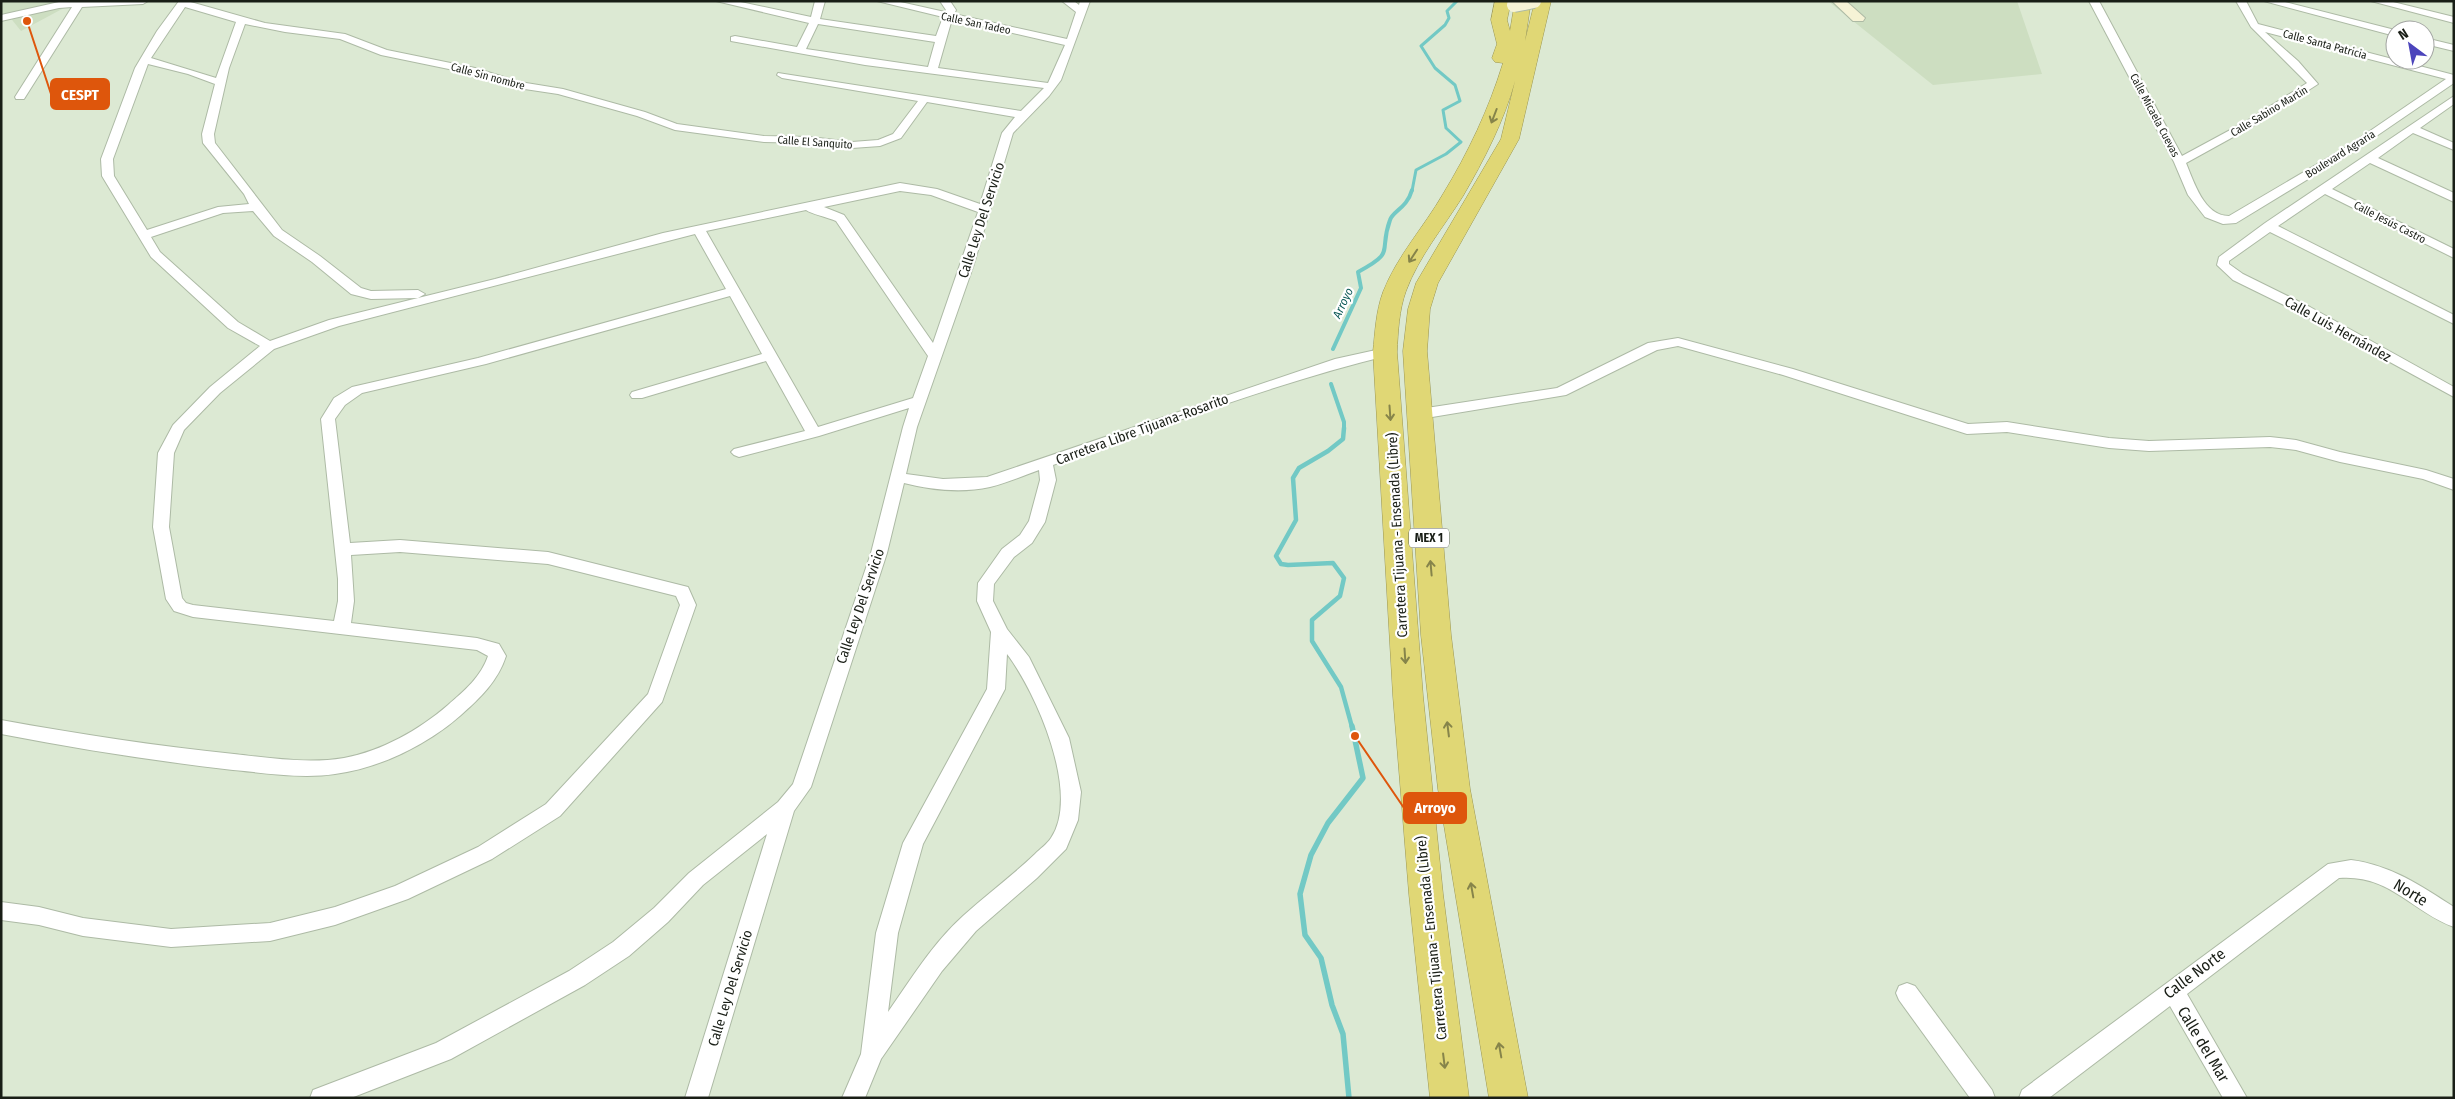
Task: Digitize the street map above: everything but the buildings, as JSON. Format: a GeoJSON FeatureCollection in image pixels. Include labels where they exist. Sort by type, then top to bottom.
{"type":"FeatureCollection","features":[{"type":"Feature","properties":{"kind":"highway","name":"Carretera Tijuana - Ensenada (Libre)"},"geometry":{"type":"LineString","coordinates":[[1450,1098],[1426,894],[1408,696],[1398,572],[1385,352],[1387,326],[1394,294],[1409,261],[1476,156],[1504,92],[1515,51],[1510,3]]}},
{"type":"Feature","properties":{"kind":"highway","name":"MEX 1"},"geometry":{"type":"LineString","coordinates":[[1509,1098],[1454,789],[1436,635],[1415,351],[1419,309],[1427,283],[1510,139],[1544,7]]}},
{"type":"Feature","properties":{"kind":"street"},"geometry":{"type":"LineString","coordinates":[[1,18],[44,8],[79,4],[143,1]]}},
{"type":"Feature","properties":{"kind":"street"},"geometry":{"type":"LineString","coordinates":[[721,1],[815,20],[941,40]]}},
{"type":"Feature","properties":{"kind":"street"},"geometry":{"type":"LineString","coordinates":[[800,50],[815,20],[820,1]]}},
{"type":"Feature","properties":{"kind":"street","name":"Calle San Tadeo"},"geometry":{"type":"LineString","coordinates":[[882,1],[1070,43]]}},
{"type":"Feature","properties":{"kind":"street"},"geometry":{"type":"LineString","coordinates":[[932,70],[944,26],[951,10],[945,1]]}},
{"type":"Feature","properties":{"kind":"street"},"geometry":{"type":"LineString","coordinates":[[735,39],[865,62],[1051,86],[1070,43],[1083,6],[1067,1]]}},
{"type":"Feature","properties":{"kind":"street"},"geometry":{"type":"LineString","coordinates":[[1838,1],[1858,18]]}},
{"type":"Feature","properties":{"kind":"street","name":"Calle Micaela Cuevas"},"geometry":{"type":"LineString","coordinates":[[2094,1],[2180,162],[2194,195],[2209,214],[2223,220]]}},
{"type":"Feature","properties":{"kind":"street","name":"Calle Sabino Martín"},"geometry":{"type":"LineString","coordinates":[[2180,162],[2249,124],[2312,84],[2254,25],[2244,12],[2241,1]]}},
{"type":"Feature","properties":{"kind":"street"},"geometry":{"type":"LineString","coordinates":[[2269,1],[2385,30]]}},
{"type":"Feature","properties":{"kind":"street"},"geometry":{"type":"LineString","coordinates":[[2376,1],[2454,20]]}},
{"type":"Feature","properties":{"kind":"street"},"geometry":{"type":"LineString","coordinates":[[269,346],[233,325],[185,279],[155,254],[108,176],[107,159],[126,103],[145,60],[162,31],[183,2],[241,21],[221,83],[208,134],[210,143],[249,193],[256,207],[278,233],[316,258],[356,292],[371,295],[458,292]]}},
{"type":"Feature","properties":{"kind":"street"},"geometry":{"type":"LineString","coordinates":[[1510,3],[1544,7]]}},
{"type":"Feature","properties":{"kind":"street"},"geometry":{"type":"LineString","coordinates":[[20,97],[79,4]]}},
{"type":"Feature","properties":{"kind":"street","name":"Calle Sin nombre"},"geometry":{"type":"LineString","coordinates":[[241,21],[342,36],[360,41],[374,50],[475,71],[518,85],[559,91],[641,114],[675,128],[764,139]]}},
{"type":"Feature","properties":{"kind":"street","name":"Calle Santa Patricia"},"geometry":{"type":"LineString","coordinates":[[2254,25],[2454,78]]}},
{"type":"Feature","properties":{"kind":"street"},"geometry":{"type":"LineString","coordinates":[[2435,43],[2454,48]]}},
{"type":"Feature","properties":{"kind":"street"},"geometry":{"type":"LineString","coordinates":[[145,60],[192,72],[221,83]]}},
{"type":"Feature","properties":{"kind":"street"},"geometry":{"type":"LineString","coordinates":[[782,75],[1023,115]]}},
{"type":"Feature","properties":{"kind":"street","name":"Boulevard Agraria"},"geometry":{"type":"LineString","coordinates":[[2223,220],[2232,220],[2352,148],[2454,78]]}},
{"type":"Feature","properties":{"kind":"street","name":"Calle Ley Del Servicio"},"geometry":{"type":"LineString","coordinates":[[696,1098],[785,808],[801,787],[879,553],[910,427],[921,400],[1008,133],[1051,86]]}},
{"type":"Feature","properties":{"kind":"street","name":"Calle El Sanquito"},"geometry":{"type":"LineString","coordinates":[[764,139],[810,140],[866,145],[880,143],[897,136],[925,98]]}},
{"type":"Feature","properties":{"kind":"street","name":"Boulevard Agraria"},"geometry":{"type":"LineString","coordinates":[[2223,265],[2223,260],[2269,226],[2312,196],[2326,190],[2454,99]]}},
{"type":"Feature","properties":{"kind":"street"},"geometry":{"type":"LineString","coordinates":[[2411,128],[2454,148]]}},
{"type":"Feature","properties":{"kind":"street"},"geometry":{"type":"LineString","coordinates":[[2371,159],[2454,198]]}},
{"type":"Feature","properties":{"kind":"street"},"geometry":{"type":"LineString","coordinates":[[1,727],[79,743],[175,756],[295,767],[344,765],[377,756],[414,739],[447,717],[481,684],[494,665],[497,656],[492,649],[477,644],[194,611],[180,607],[174,599],[161,528],[166,453],[178,428],[190,415],[215,390],[269,346],[334,323],[667,236],[900,187],[933,192],[984,210]]}},
{"type":"Feature","properties":{"kind":"street","name":"Calle Jesús Castro"},"geometry":{"type":"LineString","coordinates":[[2326,190],[2454,254]]}},
{"type":"Feature","properties":{"kind":"street"},"geometry":{"type":"LineString","coordinates":[[144,235],[222,210],[256,207]]}},
{"type":"Feature","properties":{"kind":"street"},"geometry":{"type":"LineString","coordinates":[[797,210],[823,210],[840,218],[935,356]]}},
{"type":"Feature","properties":{"kind":"street"},"geometry":{"type":"LineString","coordinates":[[2269,226],[2454,320]]}},
{"type":"Feature","properties":{"kind":"street"},"geometry":{"type":"LineString","coordinates":[[699,230],[814,433]]}},
{"type":"Feature","properties":{"kind":"street","name":"Calle Luis Hernández"},"geometry":{"type":"LineString","coordinates":[[2223,265],[2238,277],[2305,310],[2454,393]]}},
{"type":"Feature","properties":{"kind":"street"},"geometry":{"type":"LineString","coordinates":[[341,628],[346,601],[343,550],[328,419],[332,408],[343,398],[357,390],[481,361],[735,291]]}},
{"type":"Feature","properties":{"kind":"street"},"geometry":{"type":"LineString","coordinates":[[1420,414],[1561,392],[1653,346],[1678,342],[1788,372],[1966,428],[2007,427],[2109,443],[2149,446],[2270,442],[2296,445],[2340,457],[2426,475],[2454,485]]}},
{"type":"Feature","properties":{"kind":"street","name":"Carretera Libre Tijuana-Rosarito"},"geometry":{"type":"LineString","coordinates":[[898,477],[922,483],[968,485],[1007,477],[1250,391],[1340,362],[1385,352]]}},
{"type":"Feature","properties":{"kind":"street"},"geometry":{"type":"LineString","coordinates":[[637,395],[769,356]]}},
{"type":"Feature","properties":{"kind":"street"},"geometry":{"type":"LineString","coordinates":[[2439,385],[2454,377]]}},
{"type":"Feature","properties":{"kind":"street"},"geometry":{"type":"LineString","coordinates":[[739,452],[814,433],[921,400]]}},
{"type":"Feature","properties":{"kind":"street"},"geometry":{"type":"LineString","coordinates":[[853,1098],[872,1054],[934,964],[969,924],[1030,872],[1059,843],[1068,820],[1071,792],[1060,738],[1023,662],[1000,632],[985,601],[986,583],[1008,553],[1026,539],[1037,522],[1044,502],[1048,480],[1045,463]]}},
{"type":"Feature","properties":{"kind":"street"},"geometry":{"type":"LineString","coordinates":[[1,911],[39,916],[83,927],[171,938],[270,932],[336,916],[402,893],[485,853],[553,810],[656,697],[688,605],[682,591],[548,558],[400,546],[374,546],[343,550]]}},
{"type":"Feature","properties":{"kind":"street"},"geometry":{"type":"LineString","coordinates":[[872,1054],[887,933],[895,900],[913,843],[996,689],[1000,632]]}},
{"type":"Feature","properties":{"kind":"street"},"geometry":{"type":"LineString","coordinates":[[321,1098],[443,1051],[577,978],[621,949],[661,915],[696,879],[785,808]]}},
{"type":"Feature","properties":{"kind":"street","name":"Calle Norte"},"geometry":{"type":"LineString","coordinates":[[2030,1098],[2330,872],[2350,867],[2366,869]]}},
{"type":"Feature","properties":{"kind":"street","name":"Norte"},"geometry":{"type":"LineString","coordinates":[[2366,869],[2394,881],[2454,918]]}},
{"type":"Feature","properties":{"kind":"street","name":"Calle del Mar"},"geometry":{"type":"LineString","coordinates":[[2172,990],[2236,1098]]}},
{"type":"Feature","properties":{"kind":"street"},"geometry":{"type":"LineString","coordinates":[[1907,993],[1984,1098]]}},
{"type":"Feature","properties":{"kind":"shaded area"},"geometry":{"type":"Polygon","coordinates":[[[1,1],[77,1],[21,31],[9,16],[1,12],[1,1]]]}},
{"type":"Feature","properties":{"kind":"shaded area"},"geometry":{"type":"Polygon","coordinates":[[[1828,1],[2017,1],[2042,74],[1933,85],[1828,1]]]}},
{"type":"Feature","properties":{"kind":"waterway","name":"Arroyo"},"geometry":{"type":"LineString","coordinates":[[1412,191],[1416,170],[1446,154],[1461,142],[1446,128],[1443,110],[1460,101],[1455,85],[1435,68],[1421,46],[1445,25],[1449,18],[1447,11],[1457,1]]}},
{"type":"Feature","properties":{"kind":"waterway","name":"Arroyo"},"geometry":{"type":"LineString","coordinates":[[1333,349],[1361,288],[1358,272],[1378,260],[1382,255],[1390,220],[1407,201],[1412,190]]}},
{"type":"Feature","properties":{"kind":"waterway","name":"Arroyo"},"geometry":{"type":"LineString","coordinates":[[1331,384],[1344,422],[1344,428]]}},
{"type":"Feature","properties":{"kind":"waterway","name":"Arroyo"},"geometry":{"type":"LineString","coordinates":[[1344,428],[1343,439],[1328,451],[1299,468],[1293,478],[1296,520],[1276,556],[1281,564],[1288,565],[1333,563],[1344,578],[1340,596],[1312,620],[1312,641],[1341,687],[1352,727]]}},
{"type":"Feature","properties":{"kind":"waterway","name":"Arroyo"},"geometry":{"type":"LineString","coordinates":[[1349,1098],[1343,1034],[1332,1005],[1321,958],[1305,935],[1300,894],[1311,855],[1328,823],[1363,778],[1352,726]]}},
{"type":"Feature","properties":{"kind":"place","name":"CESPT"},"geometry":{"type":"Point","coordinates":[27,21]}},
{"type":"Feature","properties":{"kind":"place","name":"Arroyo"},"geometry":{"type":"Point","coordinates":[1355,736]}}]}
